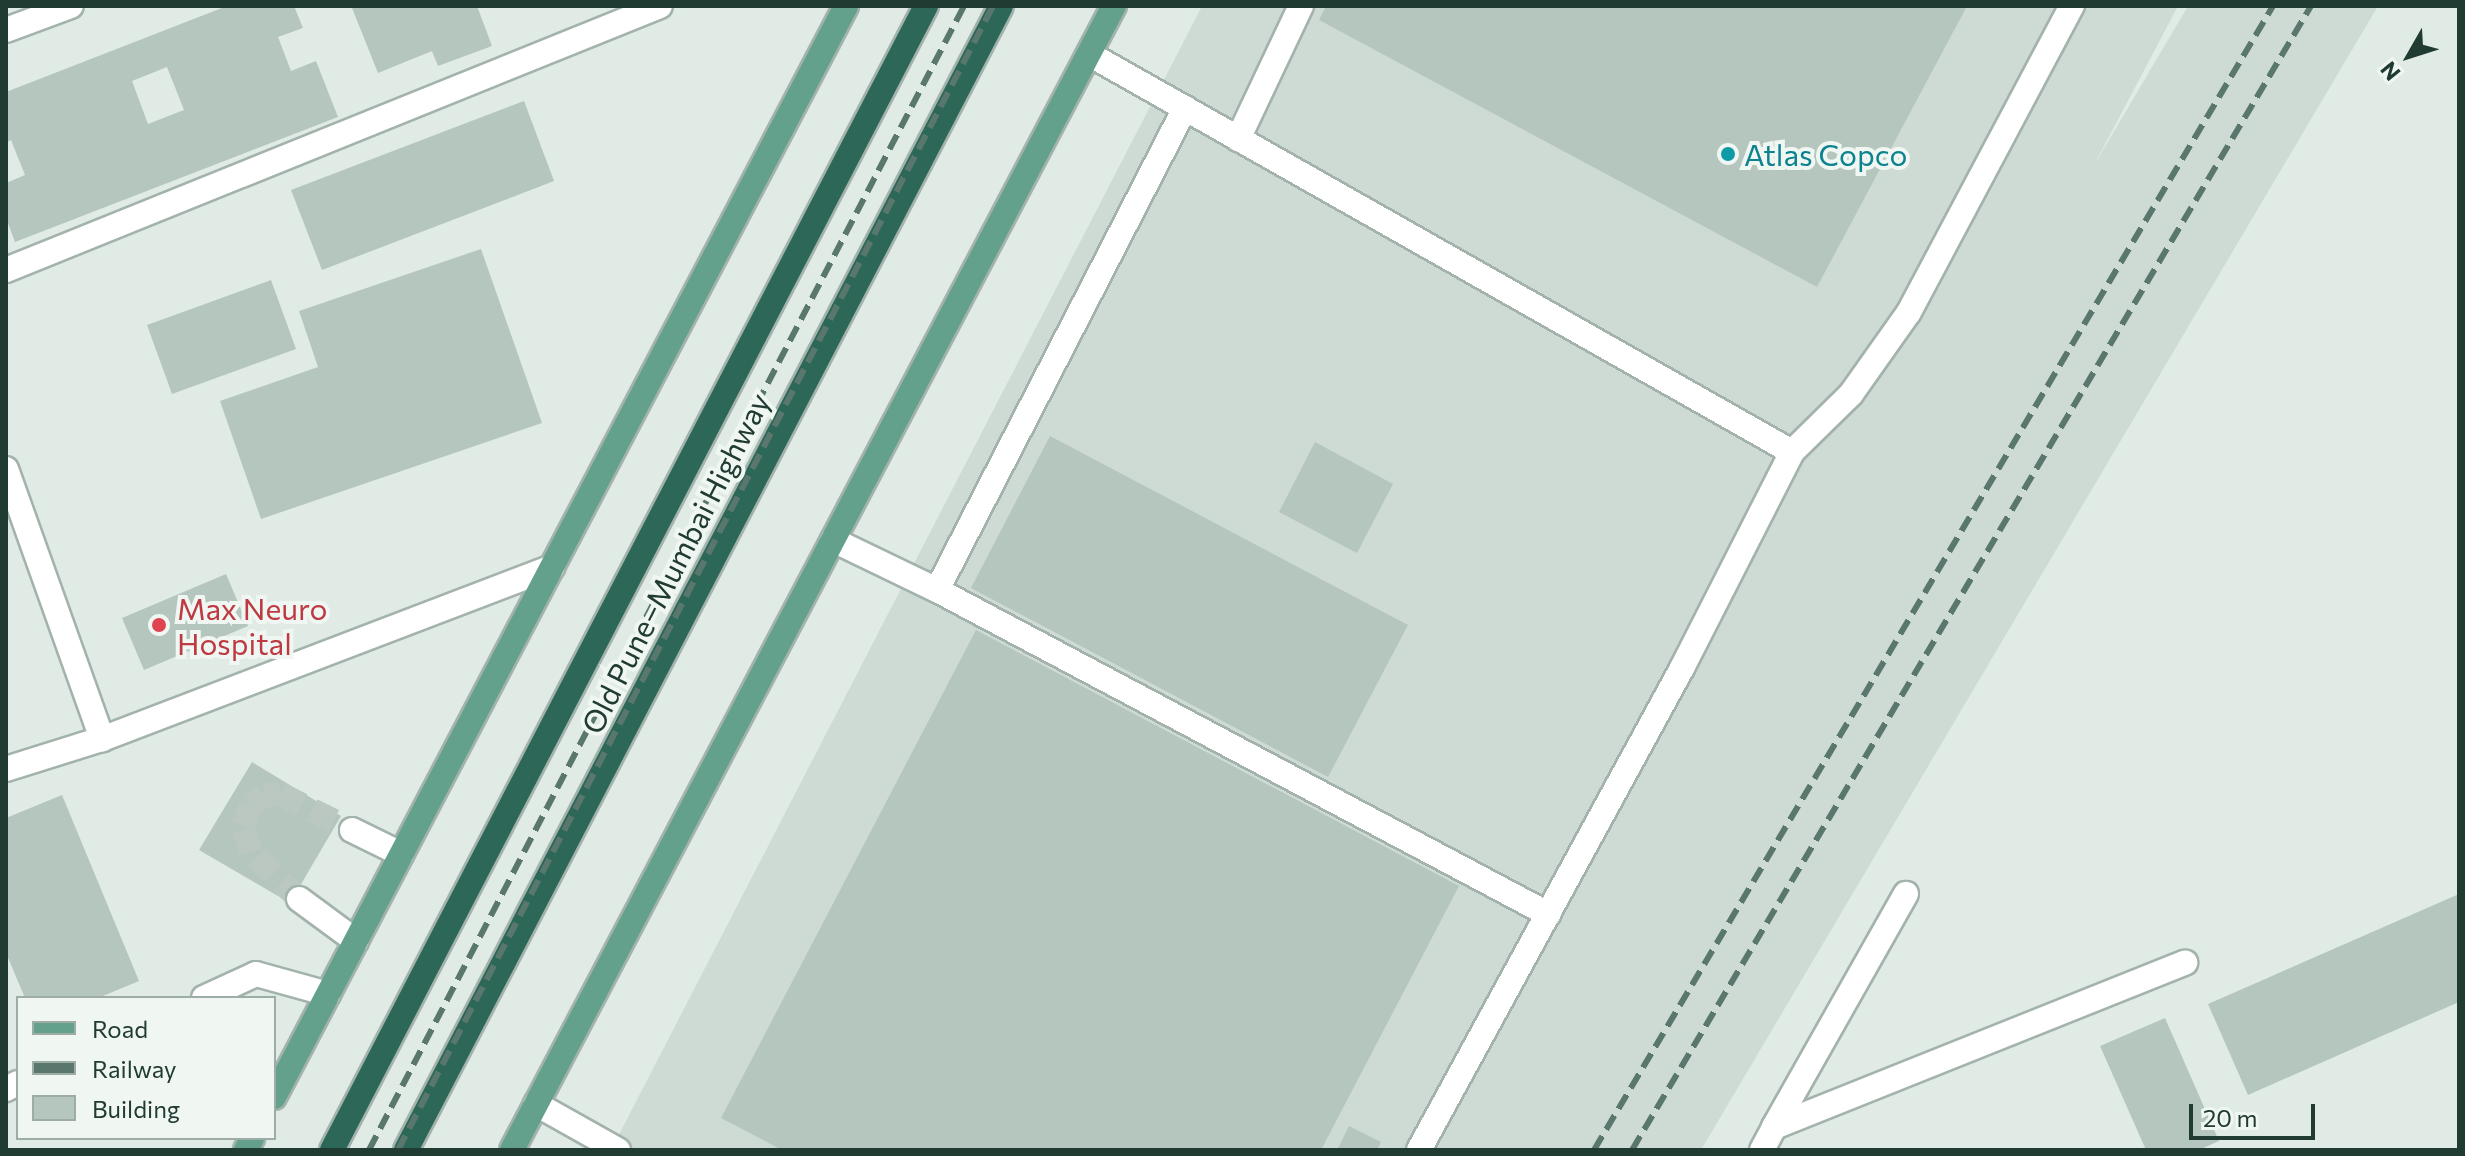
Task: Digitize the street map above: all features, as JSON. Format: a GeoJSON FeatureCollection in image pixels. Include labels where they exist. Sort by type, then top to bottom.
{"type":"FeatureCollection","features":[{"type":"Feature","properties":{"kind":"highway","name":"Old Pune–Mumbai Highway"},"geometry":{"type":"LineString","coordinates":[[332,1150],[926,6]]}},
{"type":"Feature","properties":{"kind":"highway","name":"Old Pune–Mumbai Highway"},"geometry":{"type":"LineString","coordinates":[[406,1150],[1001,6]]}},
{"type":"Feature","properties":{"kind":"main road"},"geometry":{"type":"LineString","coordinates":[[276,1093],[846,6]]}},
{"type":"Feature","properties":{"kind":"main road"},"geometry":{"type":"LineString","coordinates":[[512,1150],[1114,6]]}},
{"type":"Feature","properties":{"kind":"street"},"geometry":{"type":"LineString","coordinates":[[6,30],[71,6]]}},
{"type":"Feature","properties":{"kind":"street"},"geometry":{"type":"LineString","coordinates":[[6,270],[660,6]]}},
{"type":"Feature","properties":{"kind":"street"},"geometry":{"type":"LineString","coordinates":[[1238,139],[1301,6]]}},
{"type":"Feature","properties":{"kind":"street"},"geometry":{"type":"LineString","coordinates":[[1419,1150],[1682,668],[1792,452],[1851,394],[1909,312],[2072,6]]}},
{"type":"Feature","properties":{"kind":"street"},"geometry":{"type":"LineString","coordinates":[[1089,54],[1792,452]]}},
{"type":"Feature","properties":{"kind":"street"},"geometry":{"type":"LineString","coordinates":[[937,590],[1185,108]]}},
{"type":"Feature","properties":{"kind":"street"},"geometry":{"type":"LineString","coordinates":[[6,469],[12,506],[102,739]]}},
{"type":"Feature","properties":{"kind":"street"},"geometry":{"type":"LineString","coordinates":[[833,540],[937,590],[1548,914]]}},
{"type":"Feature","properties":{"kind":"street"},"geometry":{"type":"LineString","coordinates":[[6,769],[102,739],[552,567]]}},
{"type":"Feature","properties":{"kind":"street"},"geometry":{"type":"LineString","coordinates":[[352,830],[401,854]]}},
{"type":"Feature","properties":{"kind":"street"},"geometry":{"type":"LineString","coordinates":[[1762,1150],[1906,894]]}},
{"type":"Feature","properties":{"kind":"street"},"geometry":{"type":"LineString","coordinates":[[299,899],[356,941]]}},
{"type":"Feature","properties":{"kind":"street"},"geometry":{"type":"LineString","coordinates":[[1774,1127],[2185,963]]}},
{"type":"Feature","properties":{"kind":"street"},"geometry":{"type":"LineString","coordinates":[[208,996],[256,974],[328,994]]}},
{"type":"Feature","properties":{"kind":"street"},"geometry":{"type":"LineString","coordinates":[[536,1104],[618,1150]]}},
{"type":"Feature","properties":{"kind":"shaded area"},"geometry":{"type":"Polygon","coordinates":[[[1202,6],[2178,6],[2093,167],[2188,6],[2378,6],[1701,1150],[611,1150],[1202,6]]]}},
{"type":"Feature","properties":{"kind":"building"},"geometry":{"type":"Polygon","coordinates":[[[227,6],[294,6],[303,28],[278,37],[291,71],[316,61],[338,117],[15,242],[6,218],[6,183],[25,175],[11,140],[6,143],[6,92],[227,6]],[[167,67],[132,81],[148,124],[184,110],[167,67]]]}},
{"type":"Feature","properties":{"kind":"building"},"geometry":{"type":"Polygon","coordinates":[[[477,6],[492,46],[438,66],[432,51],[378,73],[352,8],[477,6]]]}},
{"type":"Feature","properties":{"kind":"building","name":"Atlas Copco"},"geometry":{"type":"Polygon","coordinates":[[[1326,6],[1967,6],[1817,287],[1319,20],[1326,6]]]}},
{"type":"Feature","properties":{"kind":"building"},"geometry":{"type":"Polygon","coordinates":[[[524,101],[554,181],[322,270],[291,190],[524,101]]]}},
{"type":"Feature","properties":{"kind":"building"},"geometry":{"type":"Polygon","coordinates":[[[481,249],[542,423],[261,519],[220,401],[318,367],[299,311],[481,249]]]}},
{"type":"Feature","properties":{"kind":"building"},"geometry":{"type":"Polygon","coordinates":[[[271,280],[296,349],[172,394],[147,325],[271,280]]]}},
{"type":"Feature","properties":{"kind":"building"},"geometry":{"type":"Polygon","coordinates":[[[1050,436],[1408,625],[1328,777],[971,588],[1050,436]]]}},
{"type":"Feature","properties":{"kind":"building"},"geometry":{"type":"Polygon","coordinates":[[[1315,442],[1393,484],[1357,553],[1279,512],[1315,442]]]}},
{"type":"Feature","properties":{"kind":"building"},"geometry":{"type":"Polygon","coordinates":[[[226,574],[248,626],[144,670],[122,618],[226,574]]]}},
{"type":"Feature","properties":{"kind":"building"},"geometry":{"type":"Polygon","coordinates":[[[976,630],[1459,886],[1321,1150],[782,1150],[721,1118],[976,630]]]}},
{"type":"Feature","properties":{"kind":"building"},"geometry":{"type":"Polygon","coordinates":[[[252,762],[341,816],[290,903],[199,850],[252,762]]]}},
{"type":"Feature","properties":{"kind":"building"},"geometry":{"type":"Polygon","coordinates":[[[62,795],[139,981],[103,996],[24,996],[6,953],[6,818],[62,795]]]}},
{"type":"Feature","properties":{"kind":"building"},"geometry":{"type":"Polygon","coordinates":[[[2459,894],[2459,1002],[2248,1095],[2208,1004],[2459,894]]]}},
{"type":"Feature","properties":{"kind":"building"},"geometry":{"type":"Polygon","coordinates":[[[2165,1018],[2219,1141],[2199,1150],[2146,1150],[2100,1046],[2165,1018]]]}},
{"type":"Feature","properties":{"kind":"building"},"geometry":{"type":"Polygon","coordinates":[[[1349,1126],[1381,1142],[1377,1150],[1337,1150],[1349,1126]]]}},
{"type":"Feature","properties":{"kind":"tunnel"},"geometry":{"type":"LineString","coordinates":[[299,899],[251,852],[243,826],[251,806],[264,795],[280,794],[352,830]]}},
{"type":"Feature","properties":{"kind":"railway"},"geometry":{"type":"LineString","coordinates":[[369,1150],[964,6]]}},
{"type":"Feature","properties":{"kind":"railway"},"geometry":{"type":"LineString","coordinates":[[398,1150],[993,6]]}},
{"type":"Feature","properties":{"kind":"railway"},"geometry":{"type":"LineString","coordinates":[[1594,1150],[2273,6]]}},
{"type":"Feature","properties":{"kind":"railway"},"geometry":{"type":"LineString","coordinates":[[1632,1150],[2311,6]]}},
{"type":"Feature","properties":{"kind":"place","name":"Atlas Copco"},"geometry":{"type":"Point","coordinates":[1728,154]}},
{"type":"Feature","properties":{"kind":"place","name":"Max Neuro Hospital"},"geometry":{"type":"Point","coordinates":[159,625]}}]}
